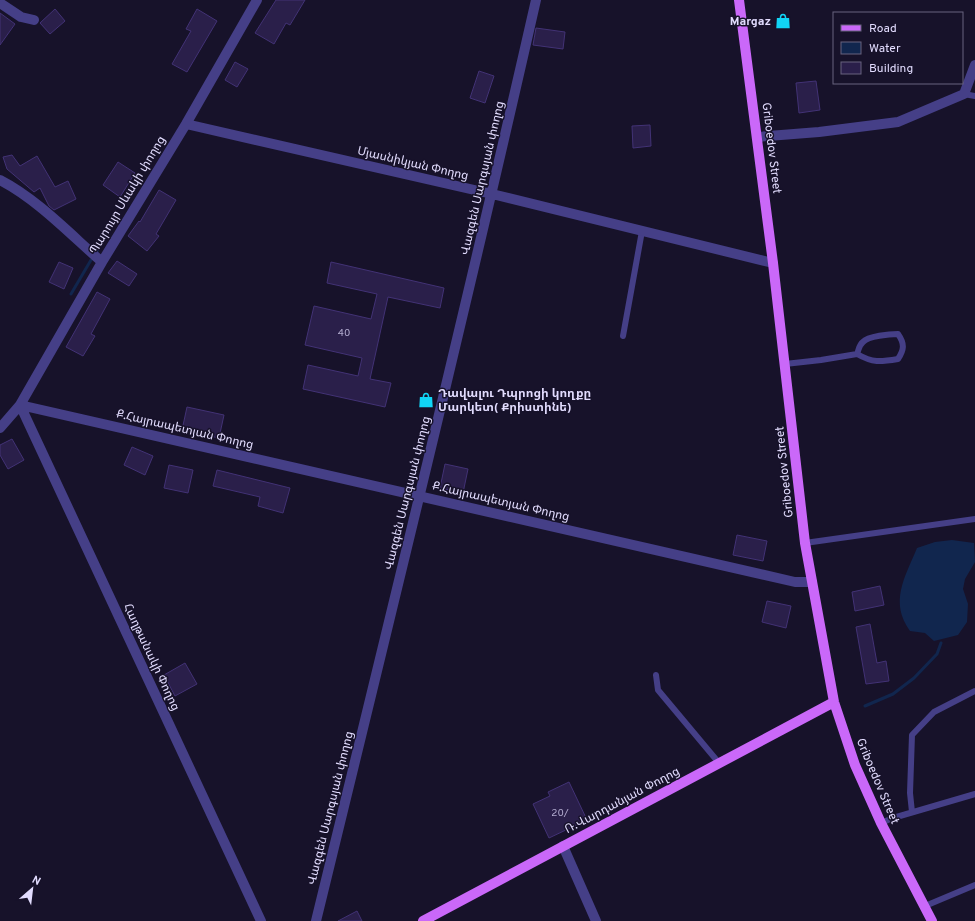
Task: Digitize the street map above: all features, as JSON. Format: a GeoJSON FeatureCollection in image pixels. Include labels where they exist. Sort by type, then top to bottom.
{"type":"FeatureCollection","features":[{"type":"Feature","properties":{"kind":"main road","name":"Griboedov Street"},"geometry":{"type":"LineString","coordinates":[[738,0],[773,263],[805,543],[834,702],[855,765],[881,823],[932,921]]}},
{"type":"Feature","properties":{"kind":"main road","name":"Ռ.Վարդանյան Փողոց"},"geometry":{"type":"LineString","coordinates":[[423,921],[834,702]]}},
{"type":"Feature","properties":{"kind":"street","name":"Պարույր Սևակի փողոց"},"geometry":{"type":"LineString","coordinates":[[0,428],[20,405],[102,262],[186,124],[257,0]]}},
{"type":"Feature","properties":{"kind":"street","name":"Վազգեն Սարգսյան փողոց"},"geometry":{"type":"LineString","coordinates":[[316,921],[420,496],[492,194],[536,0]]}},
{"type":"Feature","properties":{"kind":"street"},"geometry":{"type":"LineString","coordinates":[[0,3],[21,17],[34,20]]}},
{"type":"Feature","properties":{"kind":"street"},"geometry":{"type":"LineString","coordinates":[[757,137],[818,132],[898,122],[964,94],[975,65]]}},
{"type":"Feature","properties":{"kind":"street","name":"Մյասնիկյան Փողոց"},"geometry":{"type":"LineString","coordinates":[[186,124],[492,194],[773,263]]}},
{"type":"Feature","properties":{"kind":"street"},"geometry":{"type":"LineString","coordinates":[[0,180],[13,186],[102,262]]}},
{"type":"Feature","properties":{"kind":"street","name":"Ք.Հայրապետյան Փողոց"},"geometry":{"type":"LineString","coordinates":[[20,405],[795,582],[812,582]]}},
{"type":"Feature","properties":{"kind":"street","name":"Հաղթանակի Փողոց"},"geometry":{"type":"LineString","coordinates":[[20,405],[261,921]]}},
{"type":"Feature","properties":{"kind":"street"},"geometry":{"type":"LineString","coordinates":[[563,846],[596,921]]}},
{"type":"Feature","properties":{"kind":"lane"},"geometry":{"type":"LineString","coordinates":[[964,94],[975,96]]}},
{"type":"Feature","properties":{"kind":"lane"},"geometry":{"type":"LineString","coordinates":[[623,336],[642,231]]}},
{"type":"Feature","properties":{"kind":"lane"},"geometry":{"type":"LineString","coordinates":[[785,364],[857,354],[864,358],[878,362],[898,359],[903,352],[903,341],[898,334],[891,334],[864,340],[860,345],[857,354]]}},
{"type":"Feature","properties":{"kind":"lane"},"geometry":{"type":"LineString","coordinates":[[805,543],[975,519]]}},
{"type":"Feature","properties":{"kind":"lane"},"geometry":{"type":"LineString","coordinates":[[656,675],[658,690],[719,763]]}},
{"type":"Feature","properties":{"kind":"lane"},"geometry":{"type":"LineString","coordinates":[[912,812],[910,793],[912,735],[934,712],[975,691]]}},
{"type":"Feature","properties":{"kind":"lane"},"geometry":{"type":"LineString","coordinates":[[881,823],[912,812],[975,794]]}},
{"type":"Feature","properties":{"kind":"lane"},"geometry":{"type":"LineString","coordinates":[[925,906],[975,885]]}},
{"type":"Feature","properties":{"kind":"water"},"geometry":{"type":"Polygon","coordinates":[[[952,540],[974,543],[975,562],[965,579],[963,589],[968,604],[967,622],[958,635],[934,641],[925,633],[910,631],[901,610],[901,590],[917,548],[935,542],[952,540]]]}},
{"type":"Feature","properties":{"kind":"building"},"geometry":{"type":"Polygon","coordinates":[[[276,0],[305,0],[290,25],[286,23],[274,44],[255,33],[276,0]]]}},
{"type":"Feature","properties":{"kind":"building"},"geometry":{"type":"Polygon","coordinates":[[[55,9],[65,21],[50,34],[40,23],[55,9]]]}},
{"type":"Feature","properties":{"kind":"building"},"geometry":{"type":"Polygon","coordinates":[[[197,9],[217,21],[187,72],[172,64],[191,31],[186,29],[197,9]]]}},
{"type":"Feature","properties":{"kind":"building"},"geometry":{"type":"Polygon","coordinates":[[[0,13],[15,24],[0,45],[0,13]]]}},
{"type":"Feature","properties":{"kind":"building"},"geometry":{"type":"Polygon","coordinates":[[[536,28],[565,32],[563,49],[533,45],[536,28]]]}},
{"type":"Feature","properties":{"kind":"building"},"geometry":{"type":"Polygon","coordinates":[[[235,62],[248,69],[237,87],[225,80],[235,62]]]}},
{"type":"Feature","properties":{"kind":"building"},"geometry":{"type":"Polygon","coordinates":[[[479,71],[494,76],[485,103],[470,98],[479,71]]]}},
{"type":"Feature","properties":{"kind":"building"},"geometry":{"type":"Polygon","coordinates":[[[816,81],[820,110],[799,113],[796,83],[816,81]]]}},
{"type":"Feature","properties":{"kind":"building"},"geometry":{"type":"Polygon","coordinates":[[[650,125],[651,146],[633,148],[632,126],[650,125]]]}},
{"type":"Feature","properties":{"kind":"building"},"geometry":{"type":"Polygon","coordinates":[[[12,155],[20,166],[37,156],[55,187],[68,181],[76,199],[54,210],[49,206],[40,188],[34,192],[7,169],[3,157],[12,155]]]}},
{"type":"Feature","properties":{"kind":"building"},"geometry":{"type":"Polygon","coordinates":[[[118,162],[135,173],[120,197],[103,185],[118,162]]]}},
{"type":"Feature","properties":{"kind":"building"},"geometry":{"type":"Polygon","coordinates":[[[159,190],[176,200],[156,234],[159,236],[147,251],[128,236],[139,221],[140,222],[159,190]]]}},
{"type":"Feature","properties":{"kind":"building"},"geometry":{"type":"Polygon","coordinates":[[[117,261],[137,274],[129,286],[108,273],[117,261]]]}},
{"type":"Feature","properties":{"kind":"building"},"geometry":{"type":"Polygon","coordinates":[[[59,262],[73,268],[64,289],[49,282],[59,262]]]}},
{"type":"Feature","properties":{"kind":"building"},"geometry":{"type":"Polygon","coordinates":[[[331,262],[444,288],[440,308],[388,297],[370,379],[391,383],[385,407],[303,389],[308,365],[358,376],[362,358],[305,345],[314,306],[371,319],[377,294],[327,283],[331,262]]]}},
{"type":"Feature","properties":{"kind":"building"},"geometry":{"type":"Polygon","coordinates":[[[97,292],[110,299],[91,334],[95,336],[83,356],[66,347],[97,292]]]}},
{"type":"Feature","properties":{"kind":"building"},"geometry":{"type":"Polygon","coordinates":[[[187,407],[224,415],[219,438],[182,430],[187,407]]]}},
{"type":"Feature","properties":{"kind":"building"},"geometry":{"type":"Polygon","coordinates":[[[12,439],[24,460],[8,469],[0,455],[0,445],[12,439]]]}},
{"type":"Feature","properties":{"kind":"building"},"geometry":{"type":"Polygon","coordinates":[[[132,447],[153,456],[145,475],[124,465],[132,447]]]}},
{"type":"Feature","properties":{"kind":"building"},"geometry":{"type":"Polygon","coordinates":[[[445,464],[468,469],[463,493],[440,488],[445,464]]]}},
{"type":"Feature","properties":{"kind":"building"},"geometry":{"type":"Polygon","coordinates":[[[169,465],[193,470],[188,493],[164,488],[169,465]]]}},
{"type":"Feature","properties":{"kind":"building"},"geometry":{"type":"Polygon","coordinates":[[[217,470],[290,488],[283,513],[258,506],[260,497],[213,486],[217,470]]]}},
{"type":"Feature","properties":{"kind":"building"},"geometry":{"type":"Polygon","coordinates":[[[737,535],[767,541],[763,561],[733,555],[737,535]]]}},
{"type":"Feature","properties":{"kind":"building"},"geometry":{"type":"Polygon","coordinates":[[[880,586],[884,605],[855,611],[852,592],[880,586]]]}},
{"type":"Feature","properties":{"kind":"building"},"geometry":{"type":"Polygon","coordinates":[[[767,601],[791,606],[786,628],[762,622],[767,601]]]}},
{"type":"Feature","properties":{"kind":"building"},"geometry":{"type":"Polygon","coordinates":[[[870,624],[877,663],[886,661],[889,681],[866,684],[856,627],[870,624]]]}},
{"type":"Feature","properties":{"kind":"building"},"geometry":{"type":"Polygon","coordinates":[[[185,663],[197,684],[175,696],[164,675],[185,663]]]}},
{"type":"Feature","properties":{"kind":"building"},"geometry":{"type":"Polygon","coordinates":[[[569,782],[587,820],[549,838],[533,804],[550,796],[548,792],[569,782]]]}},
{"type":"Feature","properties":{"kind":"building"},"geometry":{"type":"Polygon","coordinates":[[[357,911],[362,921],[338,921],[357,911]]]}},
{"type":"Feature","properties":{"kind":"waterway"},"geometry":{"type":"LineString","coordinates":[[97,251],[113,224]]}},
{"type":"Feature","properties":{"kind":"waterway"},"geometry":{"type":"LineString","coordinates":[[71,294],[91,260]]}},
{"type":"Feature","properties":{"kind":"waterway"},"geometry":{"type":"LineString","coordinates":[[865,706],[893,694],[914,678],[937,654],[941,643]]}},
{"type":"Feature","properties":{"kind":"place","name":"Margaz"},"geometry":{"type":"Point","coordinates":[783,21]}},
{"type":"Feature","properties":{"kind":"place","name":"Դավալու Դպրոցի կողքը Մարկետ( Քրիստինե)"},"geometry":{"type":"Point","coordinates":[426,400]}}]}
